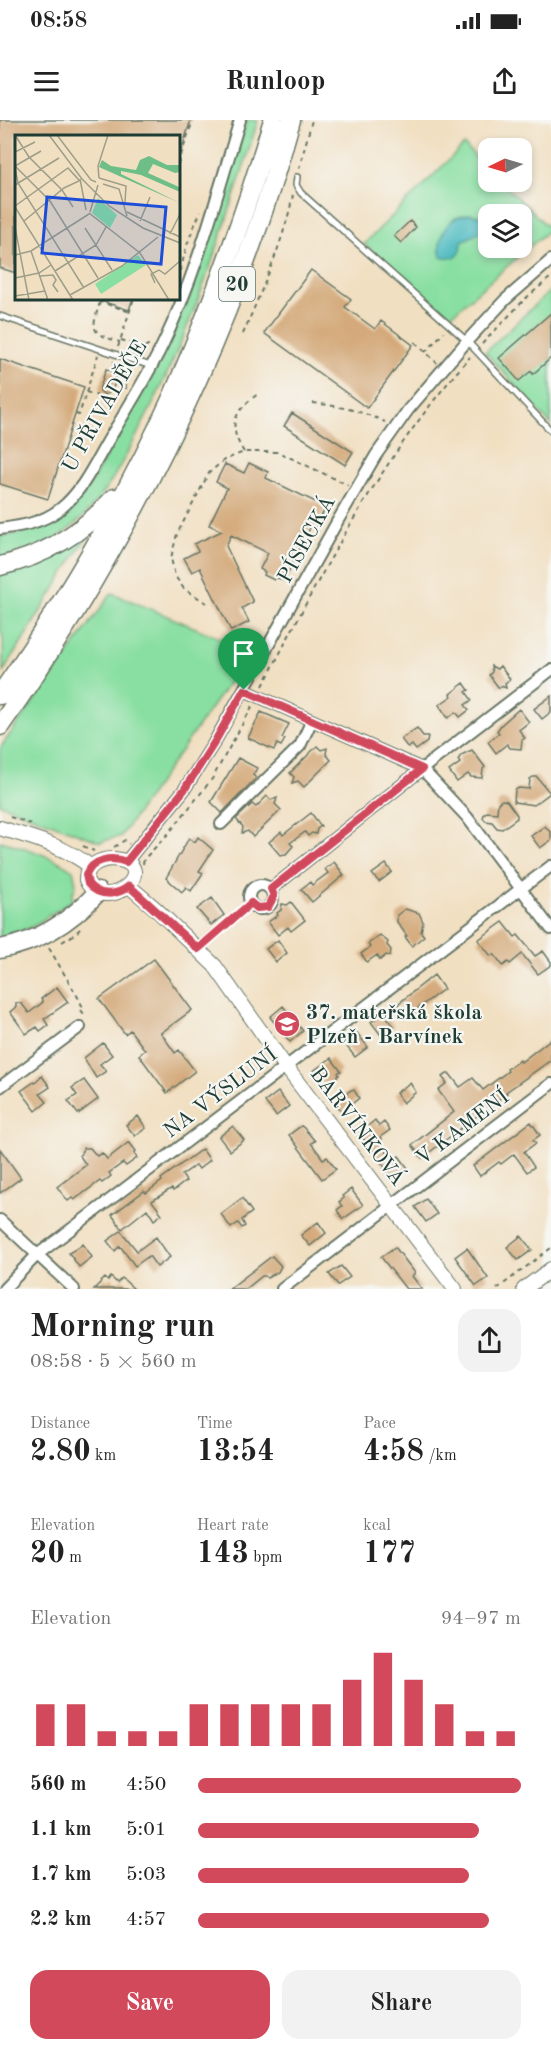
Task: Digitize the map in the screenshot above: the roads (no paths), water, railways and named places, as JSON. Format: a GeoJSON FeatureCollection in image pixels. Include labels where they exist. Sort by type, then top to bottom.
{"type":"FeatureCollection","features":[{"type":"Feature","properties":{"kind":"highway","name":"20"},"geometry":{"type":"LineString","coordinates":[[0,695],[54,614],[134,474],[173,394],[234,243],[273,120]]}},
{"type":"Feature","properties":{"kind":"highway","name":"20"},"geometry":{"type":"LineString","coordinates":[[0,726],[35,676],[100,572],[174,432],[220,327],[249,251],[272,186],[291,120]]}},
{"type":"Feature","properties":{"kind":"highway"},"geometry":{"type":"LineString","coordinates":[[0,566],[40,554],[71,536],[112,501],[134,474]]}},
{"type":"Feature","properties":{"kind":"highway"},"geometry":{"type":"LineString","coordinates":[[0,949],[45,934],[64,923],[98,892]]}},
{"type":"Feature","properties":{"kind":"street","name":"U PŘIVADĚČE"},"geometry":{"type":"LineString","coordinates":[[0,529],[29,525],[46,519],[74,496],[124,404],[151,366],[186,287],[208,225],[240,120]]}},
{"type":"Feature","properties":{"kind":"street","name":"PÍSECKÁ"},"geometry":{"type":"LineString","coordinates":[[126,862],[184,790],[214,743],[376,455],[396,427],[467,341],[505,300],[551,260]]}},
{"type":"Feature","properties":{"kind":"street"},"geometry":{"type":"LineString","coordinates":[[271,889],[551,670]]}},
{"type":"Feature","properties":{"kind":"street"},"geometry":{"type":"LineString","coordinates":[[244,690],[422,769],[467,817],[551,929]]}},
{"type":"Feature","properties":{"kind":"street"},"geometry":{"type":"LineString","coordinates":[[222,824],[300,746],[312,720]]}},
{"type":"Feature","properties":{"kind":"street"},"geometry":{"type":"LineString","coordinates":[[5,822],[76,856],[91,867]]}},
{"type":"Feature","properties":{"kind":"street"},"geometry":{"type":"LineString","coordinates":[[116,859],[126,862],[134,873],[133,880],[121,891],[98,892],[92,889],[87,882],[87,874],[97,862],[116,859]]}},
{"type":"Feature","properties":{"kind":"street","name":"NA VÝSLUNÍ"},"geometry":{"type":"LineString","coordinates":[[4,1289],[37,1254],[551,866]]}},
{"type":"Feature","properties":{"kind":"street"},"geometry":{"type":"LineString","coordinates":[[256,885],[264,885],[271,889],[274,896],[268,907],[257,908],[251,903],[249,895],[256,885]]}},
{"type":"Feature","properties":{"kind":"street","name":"BARVÍNKOVÁ"},"geometry":{"type":"LineString","coordinates":[[129,886],[214,966],[286,1066],[454,1289]]}},
{"type":"Feature","properties":{"kind":"street"},"geometry":{"type":"LineString","coordinates":[[0,1087],[80,1027]]}},
{"type":"Feature","properties":{"kind":"street","name":"V KAMENÍ"},"geometry":{"type":"LineString","coordinates":[[282,1289],[551,1084]]}},
{"type":"Feature","properties":{"kind":"street"},"geometry":{"type":"LineString","coordinates":[[0,1220],[74,1289]]}},
{"type":"Feature","properties":{"kind":"street"},"geometry":{"type":"LineString","coordinates":[[524,1289],[551,1269]]}},
{"type":"Feature","properties":{"kind":"lane"},"geometry":{"type":"LineString","coordinates":[[297,177],[296,185],[301,193],[467,341],[551,431]]}},
{"type":"Feature","properties":{"kind":"lane"},"geometry":{"type":"LineString","coordinates":[[0,316],[151,366]]}},
{"type":"Feature","properties":{"kind":"water"},"geometry":{"type":"Polygon","coordinates":[[[470,214],[478,216],[478,233],[462,241],[461,251],[455,257],[441,257],[441,240],[444,230],[456,218],[470,214]]]}},
{"type":"Feature","properties":{"kind":"place","name":"37. mateřská škola Plzeň - Barvínek"},"geometry":{"type":"Point","coordinates":[287,1024]}}]}
